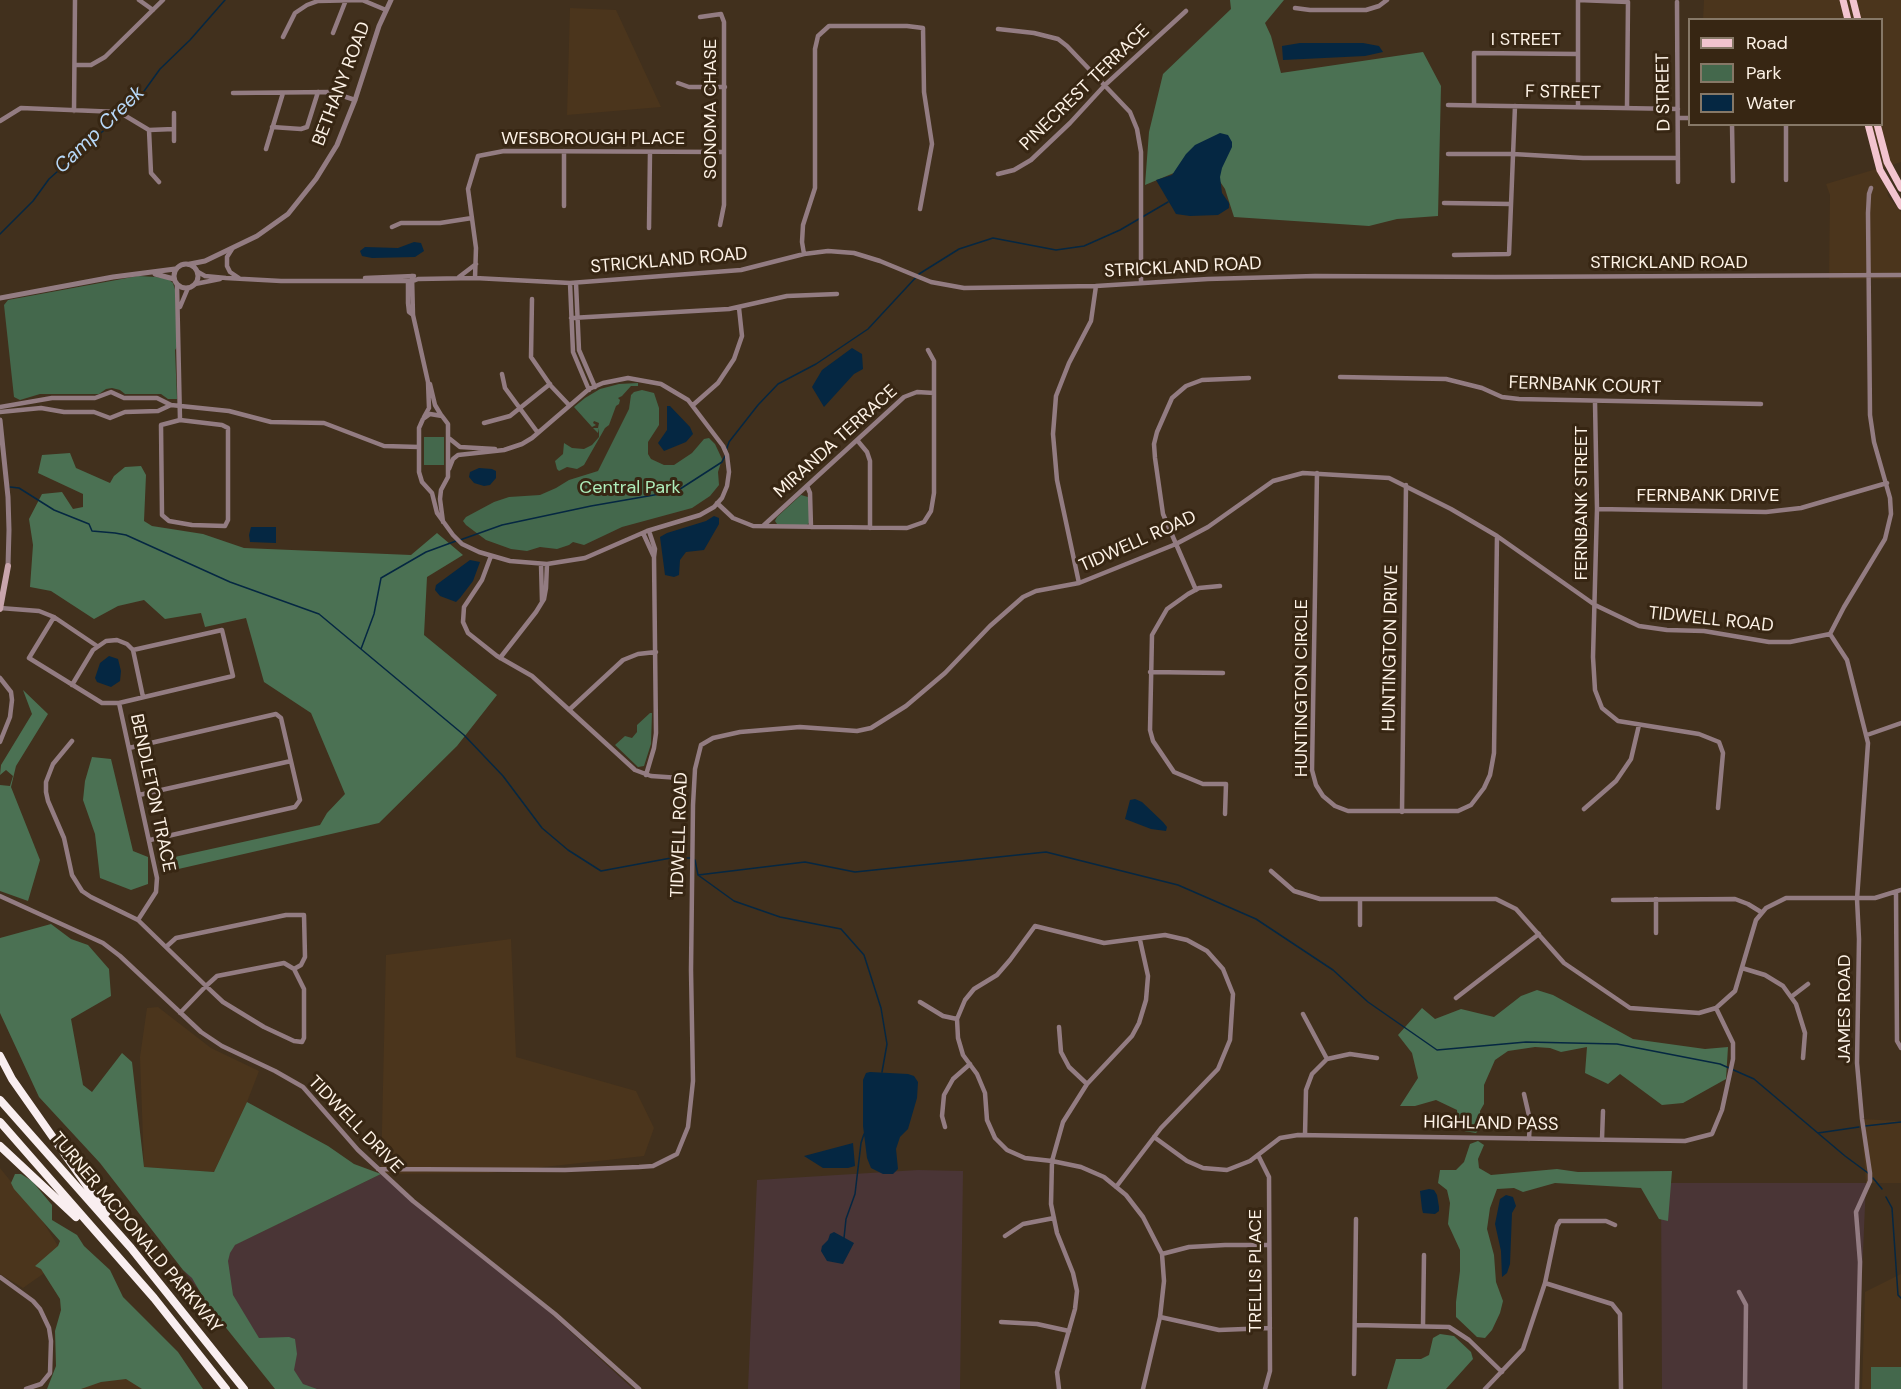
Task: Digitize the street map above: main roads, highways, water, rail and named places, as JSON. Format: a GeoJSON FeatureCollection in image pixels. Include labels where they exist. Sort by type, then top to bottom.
{"type":"FeatureCollection","features":[{"type":"Feature","properties":{"kind":"highway"},"geometry":{"type":"LineString","coordinates":[[0,1056],[12,1079],[131,1248]]}},
{"type":"Feature","properties":{"kind":"highway","name":"TURNER MCDONALD PARKWAY"},"geometry":{"type":"LineString","coordinates":[[0,1100],[131,1248],[244,1389]]}},
{"type":"Feature","properties":{"kind":"highway","name":"TURNER MCDONALD PARKWAY"},"geometry":{"type":"LineString","coordinates":[[0,1122],[113,1251],[226,1389]]}},
{"type":"Feature","properties":{"kind":"highway"},"geometry":{"type":"LineString","coordinates":[[0,1146],[113,1251]]}},
{"type":"Feature","properties":{"kind":"main road"},"geometry":{"type":"LineString","coordinates":[[1843,0],[1848,18]]}},
{"type":"Feature","properties":{"kind":"main road"},"geometry":{"type":"LineString","coordinates":[[1853,0],[1858,18]]}},
{"type":"Feature","properties":{"kind":"main road"},"geometry":{"type":"LineString","coordinates":[[1868,126],[1878,164],[1901,206]]}},
{"type":"Feature","properties":{"kind":"main road"},"geometry":{"type":"LineString","coordinates":[[1878,126],[1889,168],[1901,188]]}},
{"type":"Feature","properties":{"kind":"main road"},"geometry":{"type":"LineString","coordinates":[[0,609],[8,566]]}},
{"type":"Feature","properties":{"kind":"water"},"geometry":{"type":"Polygon","coordinates":[[[1300,43],[1363,43],[1379,46],[1383,52],[1365,56],[1283,60],[1282,46],[1300,43]]]}},
{"type":"Feature","properties":{"kind":"water"},"geometry":{"type":"Polygon","coordinates":[[[1220,133],[1228,135],[1232,142],[1220,177],[1222,193],[1229,203],[1229,208],[1218,215],[1176,214],[1156,180],[1172,175],[1195,145],[1220,133]]]}},
{"type":"Feature","properties":{"kind":"water"},"geometry":{"type":"Polygon","coordinates":[[[414,242],[421,243],[424,251],[415,257],[372,258],[362,256],[360,251],[365,247],[398,248],[414,242]]]}},
{"type":"Feature","properties":{"kind":"water"},"geometry":{"type":"Polygon","coordinates":[[[852,348],[862,354],[863,369],[854,374],[824,407],[812,387],[822,370],[852,348]]]}},
{"type":"Feature","properties":{"kind":"water"},"geometry":{"type":"Polygon","coordinates":[[[667,406],[670,406],[690,427],[693,434],[686,442],[664,451],[658,443],[667,430],[667,406]]]}},
{"type":"Feature","properties":{"kind":"water"},"geometry":{"type":"Polygon","coordinates":[[[479,468],[496,471],[496,478],[490,485],[474,483],[469,477],[470,472],[479,468]]]}},
{"type":"Feature","properties":{"kind":"water"},"geometry":{"type":"Polygon","coordinates":[[[714,516],[719,518],[719,524],[704,550],[686,552],[680,560],[679,575],[674,577],[665,575],[660,537],[714,516]]]}},
{"type":"Feature","properties":{"kind":"water"},"geometry":{"type":"Polygon","coordinates":[[[251,527],[276,527],[276,543],[250,542],[251,527]]]}},
{"type":"Feature","properties":{"kind":"water"},"geometry":{"type":"Polygon","coordinates":[[[470,560],[480,562],[473,581],[460,598],[456,602],[440,596],[435,590],[436,585],[470,560]]]}},
{"type":"Feature","properties":{"kind":"water"},"geometry":{"type":"Polygon","coordinates":[[[109,656],[118,659],[121,671],[120,681],[111,687],[97,682],[95,678],[100,663],[109,656]]]}},
{"type":"Feature","properties":{"kind":"water"},"geometry":{"type":"Polygon","coordinates":[[[1135,799],[1142,802],[1163,822],[1167,827],[1166,831],[1151,829],[1125,819],[1130,800],[1135,799]]]}},
{"type":"Feature","properties":{"kind":"water"},"geometry":{"type":"Polygon","coordinates":[[[866,1073],[908,1074],[914,1076],[918,1082],[917,1098],[908,1129],[900,1137],[896,1149],[898,1169],[893,1174],[883,1174],[871,1168],[867,1158],[863,1126],[863,1080],[866,1073]]]}},
{"type":"Feature","properties":{"kind":"water"},"geometry":{"type":"Polygon","coordinates":[[[853,1143],[855,1166],[848,1168],[823,1168],[804,1156],[853,1143]]]}},
{"type":"Feature","properties":{"kind":"water"},"geometry":{"type":"Polygon","coordinates":[[[1434,1190],[1437,1195],[1439,1211],[1435,1214],[1423,1213],[1422,1209],[1420,1191],[1434,1190]]]}},
{"type":"Feature","properties":{"kind":"water"},"geometry":{"type":"Polygon","coordinates":[[[1506,1195],[1513,1197],[1516,1206],[1512,1213],[1510,1264],[1507,1273],[1502,1277],[1501,1251],[1495,1224],[1500,1199],[1506,1195]]]}},
{"type":"Feature","properties":{"kind":"water"},"geometry":{"type":"Polygon","coordinates":[[[834,1232],[854,1243],[843,1264],[827,1261],[821,1251],[830,1234],[834,1232]]]}},
{"type":"Feature","properties":{"kind":"waterway","name":"Camp Creek"},"geometry":{"type":"LineString","coordinates":[[124,112],[137,101],[160,69],[190,40],[225,0]]}},
{"type":"Feature","properties":{"kind":"waterway","name":"Camp Creek"},"geometry":{"type":"LineString","coordinates":[[0,234],[33,201],[49,179],[120,116]]}},
{"type":"Feature","properties":{"kind":"waterway"},"geometry":{"type":"LineString","coordinates":[[726,451],[729,442],[778,384],[816,364],[868,329],[919,274],[959,249],[993,238],[1056,250],[1084,246],[1120,230],[1168,202]]}},
{"type":"Feature","properties":{"kind":"waterway"},"geometry":{"type":"LineString","coordinates":[[460,540],[502,525],[677,491],[722,462],[725,456]]}},
{"type":"Feature","properties":{"kind":"waterway"},"geometry":{"type":"LineString","coordinates":[[10,487],[19,488],[54,510],[89,524],[92,531],[126,535],[230,582],[319,614],[464,735],[503,776],[542,828],[568,850],[601,871],[671,858],[691,858]]}},
{"type":"Feature","properties":{"kind":"waterway"},"geometry":{"type":"LineString","coordinates":[[361,649],[374,614],[381,578],[426,552],[456,541]]}},
{"type":"Feature","properties":{"kind":"waterway"},"geometry":{"type":"LineString","coordinates":[[698,875],[805,862],[855,872],[1046,852],[1178,885],[1256,919],[1333,970],[1368,1002],[1437,1050],[1526,1042],[1617,1044],[1720,1064],[1754,1079],[1868,1173]]}},
{"type":"Feature","properties":{"kind":"waterway"},"geometry":{"type":"LineString","coordinates":[[695,860],[698,875],[734,901],[780,917],[841,929],[864,955],[881,1008],[887,1044],[882,1072]]}},
{"type":"Feature","properties":{"kind":"waterway"},"geometry":{"type":"LineString","coordinates":[[1865,1126],[1901,1122]]}},
{"type":"Feature","properties":{"kind":"waterway"},"geometry":{"type":"LineString","coordinates":[[1818,1133],[1859,1127]]}},
{"type":"Feature","properties":{"kind":"waterway"},"geometry":{"type":"LineString","coordinates":[[844,1238],[846,1219],[855,1194],[864,1134]]}},
{"type":"Feature","properties":{"kind":"waterway"},"geometry":{"type":"LineString","coordinates":[[1873,1178],[1882,1189]]}},
{"type":"Feature","properties":{"kind":"waterway"},"geometry":{"type":"LineString","coordinates":[[1886,1197],[1892,1208],[1898,1295],[1901,1298]]}},
{"type":"Feature","properties":{"kind":"park label","name":"Central Park"},"geometry":{"type":"Point","coordinates":[630,488]}}]}
